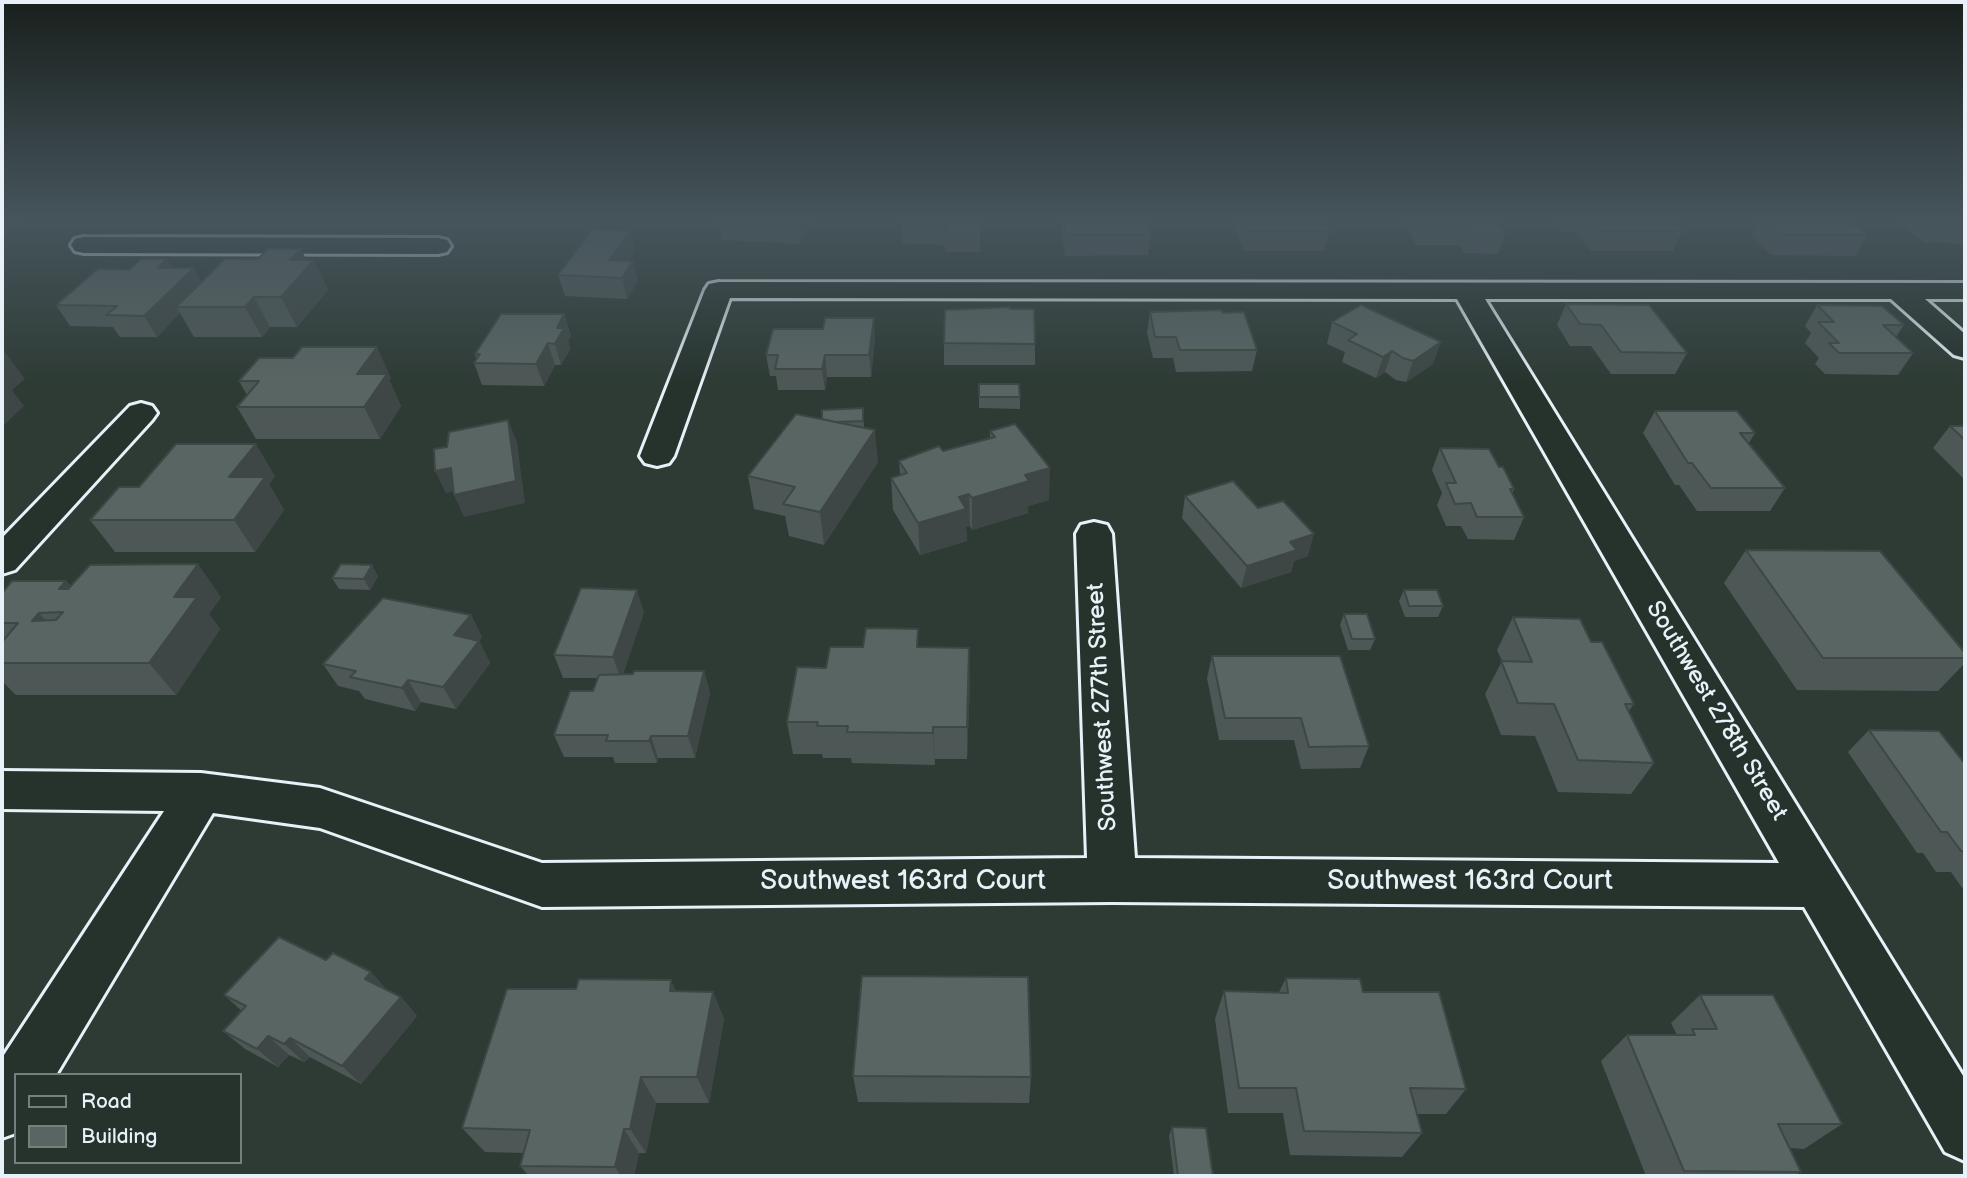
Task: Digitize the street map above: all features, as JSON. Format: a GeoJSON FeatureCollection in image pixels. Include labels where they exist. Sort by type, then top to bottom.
{"type":"FeatureCollection","features":[{"type":"Feature","properties":{"kind":"street"},"geometry":{"type":"LineString","coordinates":[[657,456],[719,290],[1965,291]]}},
{"type":"Feature","properties":{"kind":"street","name":"Southwest 278th Street"},"geometry":{"type":"LineString","coordinates":[[1466,290],[1965,1132]]}},
{"type":"Feature","properties":{"kind":"street"},"geometry":{"type":"LineString","coordinates":[[1898,291],[1965,349]]}},
{"type":"Feature","properties":{"kind":"street"},"geometry":{"type":"LineString","coordinates":[[2,561],[141,412]]}},
{"type":"Feature","properties":{"kind":"street","name":"Southwest 277th Street"},"geometry":{"type":"LineString","coordinates":[[1094,534],[1112,880]]}},
{"type":"Feature","properties":{"kind":"street","name":"Southwest 163rd Court"},"geometry":{"type":"LineString","coordinates":[[2,790],[201,792],[320,808],[542,885],[1112,880],[1819,884]]}},
{"type":"Feature","properties":{"kind":"street"},"geometry":{"type":"LineString","coordinates":[[25,1073],[201,792]]}},
{"type":"Feature","properties":{"kind":"street"},"geometry":{"type":"LineString","coordinates":[[2,1110],[14,1091]]}},
{"type":"Feature","properties":{"kind":"building"},"geometry":{"type":"Polygon","coordinates":[[[91,275],[187,275],[144,316],[106,315],[117,306],[56,305],[91,275]]]}},
{"type":"Feature","properties":{"kind":"building"},"geometry":{"type":"Polygon","coordinates":[[[209,275],[301,275],[281,297],[254,297],[245,307],[176,307],[209,275]]]}},
{"type":"Feature","properties":{"kind":"building"},"geometry":{"type":"Polygon","coordinates":[[[558,275],[624,275],[622,278],[558,275]]]}},
{"type":"Feature","properties":{"kind":"building"},"geometry":{"type":"Polygon","coordinates":[[[1566,304],[1649,305],[1687,353],[1621,352],[1601,325],[1580,324],[1566,304]]]}},
{"type":"Feature","properties":{"kind":"building"},"geometry":{"type":"Polygon","coordinates":[[[1361,305],[1441,342],[1413,361],[1392,351],[1383,357],[1348,340],[1357,334],[1332,322],[1361,305]]]}},
{"type":"Feature","properties":{"kind":"building"},"geometry":{"type":"Polygon","coordinates":[[[1817,305],[1882,306],[1904,325],[1883,325],[1913,353],[1839,353],[1829,343],[1839,343],[1818,322],[1834,322],[1817,305]]]}},
{"type":"Feature","properties":{"kind":"building"},"geometry":{"type":"Polygon","coordinates":[[[1010,307],[1034,309],[1035,344],[944,343],[945,310],[1010,307]]]}},
{"type":"Feature","properties":{"kind":"building"},"geometry":{"type":"Polygon","coordinates":[[[1221,310],[1223,313],[1244,312],[1257,350],[1180,350],[1176,337],[1155,337],[1150,312],[1221,310]]]}},
{"type":"Feature","properties":{"kind":"building"},"geometry":{"type":"Polygon","coordinates":[[[501,314],[564,314],[557,328],[564,328],[555,344],[548,343],[536,364],[474,363],[480,354],[475,354],[501,314]]]}},
{"type":"Feature","properties":{"kind":"building"},"geometry":{"type":"Polygon","coordinates":[[[825,318],[874,318],[869,355],[825,355],[822,369],[775,369],[778,355],[766,355],[773,329],[823,329],[825,318]]]}},
{"type":"Feature","properties":{"kind":"building"},"geometry":{"type":"Polygon","coordinates":[[[302,347],[377,347],[357,374],[387,374],[364,407],[237,407],[259,381],[239,381],[259,358],[293,358],[302,347]]]}},
{"type":"Feature","properties":{"kind":"building"},"geometry":{"type":"Polygon","coordinates":[[[979,384],[1019,384],[1020,397],[979,397],[979,384]]]}},
{"type":"Feature","properties":{"kind":"building"},"geometry":{"type":"Polygon","coordinates":[[[863,408],[863,421],[836,422],[822,419],[822,410],[863,408]]]}},
{"type":"Feature","properties":{"kind":"building"},"geometry":{"type":"Polygon","coordinates":[[[1655,411],[1737,411],[1755,433],[1740,433],[1785,488],[1711,488],[1692,463],[1688,463],[1655,411]]]}},
{"type":"Feature","properties":{"kind":"building"},"geometry":{"type":"Polygon","coordinates":[[[796,414],[875,430],[820,512],[783,504],[795,487],[748,476],[796,414]]]}},
{"type":"Feature","properties":{"kind":"building"},"geometry":{"type":"Polygon","coordinates":[[[508,420],[516,481],[454,495],[451,468],[435,471],[434,449],[447,447],[449,432],[508,420]]]}},
{"type":"Feature","properties":{"kind":"building"},"geometry":{"type":"Polygon","coordinates":[[[1015,424],[1050,468],[1025,475],[1029,481],[972,498],[969,494],[959,497],[966,509],[918,523],[891,478],[907,473],[899,461],[939,446],[943,451],[995,437],[990,431],[1015,424]]]}},
{"type":"Feature","properties":{"kind":"building"},"geometry":{"type":"Polygon","coordinates":[[[1950,426],[1965,426],[1965,440],[1950,426]]]}},
{"type":"Feature","properties":{"kind":"building"},"geometry":{"type":"Polygon","coordinates":[[[176,444],[256,444],[229,477],[265,477],[234,520],[90,520],[119,487],[139,487],[176,444]]]}},
{"type":"Feature","properties":{"kind":"building"},"geometry":{"type":"Polygon","coordinates":[[[1440,448],[1489,449],[1499,467],[1503,467],[1524,517],[1477,517],[1471,503],[1455,504],[1446,483],[1456,483],[1440,448]]]}},
{"type":"Feature","properties":{"kind":"building"},"geometry":{"type":"Polygon","coordinates":[[[1233,481],[1258,508],[1283,501],[1314,534],[1290,542],[1297,550],[1247,566],[1185,496],[1233,481]]]}},
{"type":"Feature","properties":{"kind":"building"},"geometry":{"type":"Polygon","coordinates":[[[1746,550],[1880,551],[1965,653],[1965,658],[1823,658],[1746,550]]]}},
{"type":"Feature","properties":{"kind":"building"},"geometry":{"type":"Polygon","coordinates":[[[198,564],[174,597],[197,597],[149,663],[2,663],[2,642],[18,623],[2,623],[2,593],[12,581],[66,581],[59,589],[68,589],[90,565],[198,564]],[[63,612],[39,613],[32,621],[56,620],[63,612]]]}},
{"type":"Feature","properties":{"kind":"building"},"geometry":{"type":"Polygon","coordinates":[[[341,564],[372,565],[364,579],[332,578],[341,564]]]}},
{"type":"Feature","properties":{"kind":"building"},"geometry":{"type":"Polygon","coordinates":[[[581,588],[637,590],[613,657],[554,655],[581,588]]]}},
{"type":"Feature","properties":{"kind":"building"},"geometry":{"type":"Polygon","coordinates":[[[1404,590],[1437,590],[1443,606],[1409,606],[1404,590]]]}},
{"type":"Feature","properties":{"kind":"building"},"geometry":{"type":"Polygon","coordinates":[[[383,598],[471,615],[454,635],[479,641],[443,687],[408,680],[402,688],[350,677],[356,671],[323,664],[383,598]]]}},
{"type":"Feature","properties":{"kind":"building"},"geometry":{"type":"Polygon","coordinates":[[[1344,614],[1367,614],[1375,639],[1352,639],[1344,614]]]}},
{"type":"Feature","properties":{"kind":"building"},"geometry":{"type":"Polygon","coordinates":[[[1513,617],[1580,619],[1591,642],[1602,642],[1634,704],[1625,704],[1654,763],[1578,760],[1554,704],[1518,703],[1501,661],[1532,662],[1513,617]]]}},
{"type":"Feature","properties":{"kind":"building"},"geometry":{"type":"Polygon","coordinates":[[[866,628],[918,629],[917,647],[969,648],[967,727],[933,727],[933,733],[847,732],[848,726],[787,722],[797,667],[826,668],[830,647],[863,647],[866,628]]]}},
{"type":"Feature","properties":{"kind":"building"},"geometry":{"type":"Polygon","coordinates":[[[1212,656],[1340,656],[1369,746],[1309,747],[1301,718],[1225,718],[1212,656]]]}},
{"type":"Feature","properties":{"kind":"building"},"geometry":{"type":"Polygon","coordinates":[[[634,671],[704,671],[688,736],[651,736],[649,741],[606,741],[608,735],[554,735],[570,691],[593,691],[599,675],[633,674],[634,671]]]}},
{"type":"Feature","properties":{"kind":"building"},"geometry":{"type":"Polygon","coordinates":[[[1869,730],[1939,731],[1965,764],[1965,851],[1961,851],[1947,832],[1941,832],[1869,730]]]}},
{"type":"Feature","properties":{"kind":"building"},"geometry":{"type":"Polygon","coordinates":[[[279,937],[326,960],[333,953],[371,972],[365,979],[401,997],[342,1066],[290,1038],[284,1044],[268,1036],[257,1049],[223,1031],[246,1006],[224,995],[279,937]]]}},
{"type":"Feature","properties":{"kind":"building"},"geometry":{"type":"Polygon","coordinates":[[[862,976],[1028,977],[1031,1077],[853,1076],[862,976]]]}},
{"type":"Feature","properties":{"kind":"building"},"geometry":{"type":"Polygon","coordinates":[[[1286,978],[1360,979],[1363,992],[1439,992],[1466,1089],[1410,1088],[1422,1133],[1304,1131],[1296,1088],[1239,1088],[1224,991],[1288,993],[1286,978]]]}},
{"type":"Feature","properties":{"kind":"building"},"geometry":{"type":"Polygon","coordinates":[[[579,979],[671,980],[670,991],[713,992],[697,1077],[641,1077],[630,1129],[624,1129],[615,1167],[520,1166],[530,1130],[462,1128],[507,989],[576,989],[579,979]]]}},
{"type":"Feature","properties":{"kind":"building"},"geometry":{"type":"Polygon","coordinates":[[[1700,995],[1773,995],[1842,1124],[1778,1124],[1801,1172],[1684,1171],[1627,1035],[1695,1035],[1692,1029],[1717,1029],[1700,995]]]}},
{"type":"Feature","properties":{"kind":"building"},"geometry":{"type":"Polygon","coordinates":[[[1172,1127],[1206,1128],[1213,1176],[1178,1176],[1172,1127]]]}}]}
